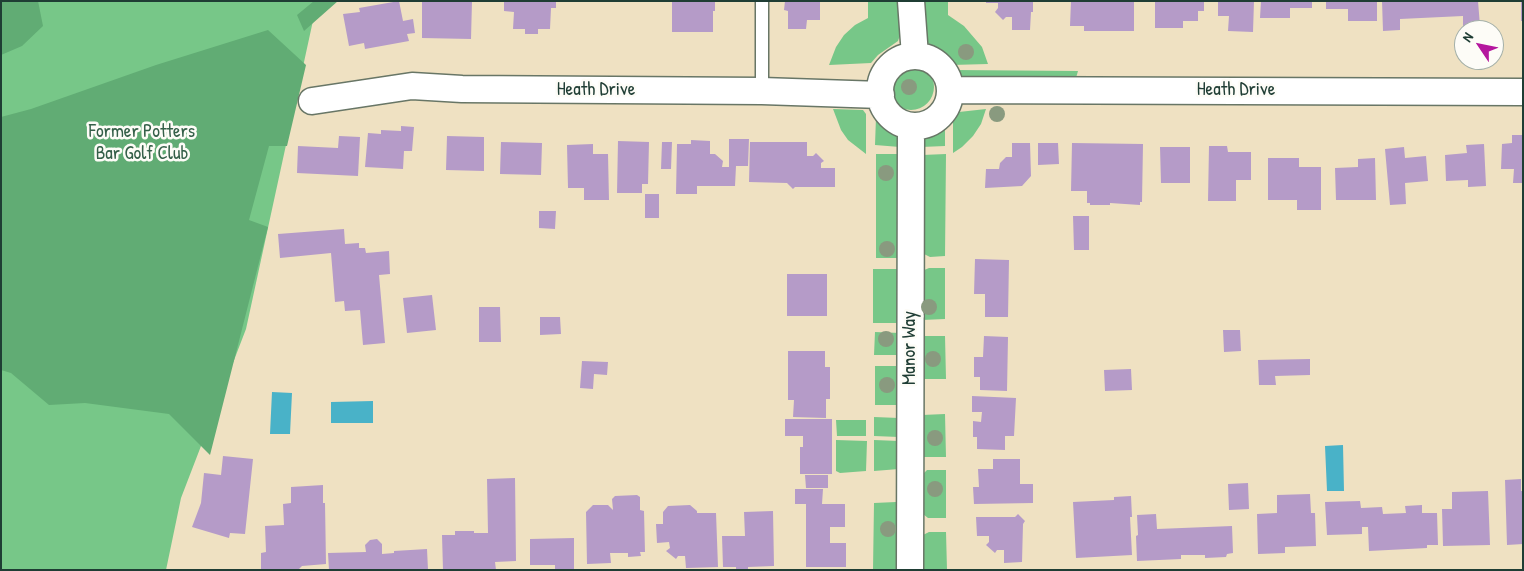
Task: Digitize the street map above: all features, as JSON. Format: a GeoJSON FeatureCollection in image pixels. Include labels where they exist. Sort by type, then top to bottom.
{"type":"FeatureCollection","features":[{"type":"Feature","properties":{"kind":"street"},"geometry":{"type":"LineString","coordinates":[[911,1],[915,56]]}},
{"type":"Feature","properties":{"kind":"street"},"geometry":{"type":"LineString","coordinates":[[915,56],[935,62],[948,79],[950,90],[949,99],[940,115],[933,121],[911,126],[896,120],[889,113],[883,105],[881,95],[882,83],[886,72],[904,58],[915,56]]}},
{"type":"Feature","properties":{"kind":"street","name":"Heath Drive"},"geometry":{"type":"LineString","coordinates":[[312,102],[412,86],[462,89],[762,91],[881,95]]}},
{"type":"Feature","properties":{"kind":"street","name":"Heath Drive"},"geometry":{"type":"LineString","coordinates":[[950,90],[1523,92]]}},
{"type":"Feature","properties":{"kind":"street","name":"Manor Way"},"geometry":{"type":"LineString","coordinates":[[910,570],[911,126]]}},
{"type":"Feature","properties":{"kind":"lane"},"geometry":{"type":"LineString","coordinates":[[762,1],[762,91]]}},
{"type":"Feature","properties":{"kind":"green space","name":"Former Potters Bar Golf Club"},"geometry":{"type":"Polygon","coordinates":[[[1,1],[329,1],[314,16],[246,329],[181,498],[166,570],[1,570],[1,1]]]}},
{"type":"Feature","properties":{"kind":"green space"},"geometry":{"type":"Polygon","coordinates":[[[1,1],[38,1],[43,26],[22,46],[1,55],[1,1]]]}},
{"type":"Feature","properties":{"kind":"green space"},"geometry":{"type":"Polygon","coordinates":[[[314,1],[338,1],[304,31],[297,15],[314,1]]]}},
{"type":"Feature","properties":{"kind":"green space"},"geometry":{"type":"Polygon","coordinates":[[[868,1],[899,1],[900,35],[898,41],[878,55],[871,63],[829,65],[836,47],[844,35],[855,25],[868,18],[868,1]]]}},
{"type":"Feature","properties":{"kind":"green space"},"geometry":{"type":"Polygon","coordinates":[[[921,1],[948,1],[948,15],[964,26],[982,47],[988,64],[951,65],[937,49],[923,40],[921,1]]]}},
{"type":"Feature","properties":{"kind":"green space","name":"Former Potters Bar Golf Club"},"geometry":{"type":"Polygon","coordinates":[[[268,30],[306,65],[287,146],[269,146],[249,220],[268,227],[210,455],[169,414],[85,403],[49,405],[11,373],[1,370],[1,117],[31,109],[156,65],[268,30]]]}},
{"type":"Feature","properties":{"kind":"green space"},"geometry":{"type":"Polygon","coordinates":[[[906,64],[916,64],[930,74],[934,87],[930,100],[924,106],[916,110],[906,110],[892,100],[888,92],[888,82],[898,68],[906,64]]]}},
{"type":"Feature","properties":{"kind":"green space"},"geometry":{"type":"Polygon","coordinates":[[[954,70],[1078,71],[1076,78],[959,77],[954,70]]]}},
{"type":"Feature","properties":{"kind":"green space"},"geometry":{"type":"Polygon","coordinates":[[[833,109],[863,110],[866,114],[866,154],[848,140],[841,130],[833,109]]]}},
{"type":"Feature","properties":{"kind":"green space"},"geometry":{"type":"Polygon","coordinates":[[[986,109],[981,124],[973,136],[953,153],[953,122],[959,112],[986,109]]]}},
{"type":"Feature","properties":{"kind":"green space"},"geometry":{"type":"Polygon","coordinates":[[[876,117],[897,134],[900,147],[875,145],[876,117]]]}},
{"type":"Feature","properties":{"kind":"green space"},"geometry":{"type":"Polygon","coordinates":[[[945,118],[945,146],[921,147],[923,134],[945,118]]]}},
{"type":"Feature","properties":{"kind":"green space"},"geometry":{"type":"Polygon","coordinates":[[[876,154],[899,154],[901,258],[876,258],[876,154]]]}},
{"type":"Feature","properties":{"kind":"green space"},"geometry":{"type":"Polygon","coordinates":[[[946,154],[945,256],[930,257],[922,253],[922,155],[946,154]]]}},
{"type":"Feature","properties":{"kind":"green space"},"geometry":{"type":"Polygon","coordinates":[[[929,268],[945,268],[945,319],[922,320],[922,271],[929,268]]]}},
{"type":"Feature","properties":{"kind":"green space"},"geometry":{"type":"Polygon","coordinates":[[[873,269],[900,269],[900,323],[873,323],[873,269]]]}},
{"type":"Feature","properties":{"kind":"green space"},"geometry":{"type":"Polygon","coordinates":[[[875,332],[900,333],[900,355],[874,355],[875,332]]]}},
{"type":"Feature","properties":{"kind":"green space"},"geometry":{"type":"Polygon","coordinates":[[[922,336],[945,336],[946,379],[922,379],[922,336]]]}},
{"type":"Feature","properties":{"kind":"green space"},"geometry":{"type":"Polygon","coordinates":[[[875,366],[899,366],[899,405],[875,405],[875,366]]]}},
{"type":"Feature","properties":{"kind":"green space"},"geometry":{"type":"Polygon","coordinates":[[[945,414],[946,457],[922,457],[922,415],[945,414]]]}},
{"type":"Feature","properties":{"kind":"green space"},"geometry":{"type":"Polygon","coordinates":[[[874,417],[899,418],[899,437],[874,436],[874,417]]]}},
{"type":"Feature","properties":{"kind":"green space"},"geometry":{"type":"Polygon","coordinates":[[[836,420],[866,420],[866,436],[837,436],[836,420]]]}},
{"type":"Feature","properties":{"kind":"green space"},"geometry":{"type":"Polygon","coordinates":[[[836,440],[867,441],[866,471],[840,473],[836,471],[836,440]]]}},
{"type":"Feature","properties":{"kind":"green space"},"geometry":{"type":"Polygon","coordinates":[[[874,440],[899,441],[899,469],[874,471],[874,440]]]}},
{"type":"Feature","properties":{"kind":"green space"},"geometry":{"type":"Polygon","coordinates":[[[927,470],[946,470],[946,518],[928,518],[923,514],[922,475],[927,470]]]}},
{"type":"Feature","properties":{"kind":"green space"},"geometry":{"type":"Polygon","coordinates":[[[896,502],[900,504],[900,570],[873,570],[874,503],[896,502]]]}},
{"type":"Feature","properties":{"kind":"green space"},"geometry":{"type":"Polygon","coordinates":[[[929,532],[946,532],[947,570],[922,570],[923,535],[929,532]]]}},
{"type":"Feature","properties":{"kind":"water"},"geometry":{"type":"Polygon","coordinates":[[[272,392],[292,393],[290,434],[270,434],[272,392]]]}},
{"type":"Feature","properties":{"kind":"water"},"geometry":{"type":"Polygon","coordinates":[[[373,401],[373,423],[331,423],[331,402],[373,401]]]}},
{"type":"Feature","properties":{"kind":"water"},"geometry":{"type":"Polygon","coordinates":[[[1343,445],[1344,491],[1327,491],[1325,446],[1343,445]]]}},
{"type":"Feature","properties":{"kind":"building"},"geometry":{"type":"Polygon","coordinates":[[[399,1],[403,21],[413,19],[415,33],[407,34],[409,41],[365,49],[364,43],[349,46],[343,14],[360,12],[359,8],[399,1]]]}},
{"type":"Feature","properties":{"kind":"building"},"geometry":{"type":"Polygon","coordinates":[[[422,1],[472,1],[471,39],[422,38],[422,1]]]}},
{"type":"Feature","properties":{"kind":"building"},"geometry":{"type":"Polygon","coordinates":[[[504,1],[556,1],[556,8],[551,8],[550,29],[538,29],[538,34],[525,34],[525,29],[513,29],[514,12],[504,11],[504,1]]]}},
{"type":"Feature","properties":{"kind":"building"},"geometry":{"type":"Polygon","coordinates":[[[672,1],[715,1],[713,32],[672,32],[672,1]]]}},
{"type":"Feature","properties":{"kind":"building"},"geometry":{"type":"Polygon","coordinates":[[[785,1],[820,1],[820,20],[807,20],[806,29],[788,29],[788,11],[784,10],[785,1]]]}},
{"type":"Feature","properties":{"kind":"building"},"geometry":{"type":"Polygon","coordinates":[[[986,1],[1033,1],[1030,30],[1012,30],[1012,17],[1006,17],[1003,20],[995,12],[998,8],[998,3],[986,3],[986,1]]]}},
{"type":"Feature","properties":{"kind":"building"},"geometry":{"type":"Polygon","coordinates":[[[1071,1],[1134,1],[1134,31],[1084,31],[1084,26],[1070,26],[1071,1]]]}},
{"type":"Feature","properties":{"kind":"building"},"geometry":{"type":"Polygon","coordinates":[[[1155,1],[1204,1],[1204,11],[1198,11],[1198,21],[1183,21],[1183,28],[1155,28],[1155,1]]]}},
{"type":"Feature","properties":{"kind":"building"},"geometry":{"type":"Polygon","coordinates":[[[1218,1],[1254,1],[1253,32],[1228,31],[1229,16],[1218,16],[1218,1]]]}},
{"type":"Feature","properties":{"kind":"building"},"geometry":{"type":"Polygon","coordinates":[[[1261,1],[1312,1],[1312,8],[1290,8],[1290,18],[1260,18],[1261,1]]]}},
{"type":"Feature","properties":{"kind":"building"},"geometry":{"type":"Polygon","coordinates":[[[1326,1],[1377,1],[1377,21],[1348,21],[1348,9],[1326,9],[1326,1]]]}},
{"type":"Feature","properties":{"kind":"building"},"geometry":{"type":"Polygon","coordinates":[[[1382,1],[1478,1],[1480,20],[1463,20],[1463,16],[1400,19],[1400,30],[1383,31],[1382,1]]]}},
{"type":"Feature","properties":{"kind":"building"},"geometry":{"type":"Polygon","coordinates":[[[1521,1],[1523,1],[1523,21],[1521,21],[1521,1]]]}},
{"type":"Feature","properties":{"kind":"building"},"geometry":{"type":"Polygon","coordinates":[[[401,126],[414,127],[412,151],[404,151],[403,169],[365,167],[368,133],[381,134],[381,130],[401,131],[401,126]]]}},
{"type":"Feature","properties":{"kind":"building"},"geometry":{"type":"Polygon","coordinates":[[[1512,135],[1523,135],[1523,183],[1513,183],[1514,169],[1501,169],[1502,144],[1512,143],[1512,135]]]}},
{"type":"Feature","properties":{"kind":"building"},"geometry":{"type":"Polygon","coordinates":[[[339,136],[360,137],[358,176],[297,173],[298,146],[338,148],[339,136]]]}},
{"type":"Feature","properties":{"kind":"building"},"geometry":{"type":"Polygon","coordinates":[[[447,136],[484,137],[484,171],[446,170],[447,136]]]}},
{"type":"Feature","properties":{"kind":"building"},"geometry":{"type":"Polygon","coordinates":[[[729,139],[749,139],[748,166],[736,166],[735,186],[697,186],[697,194],[676,194],[677,144],[691,144],[691,140],[710,141],[710,154],[715,154],[723,161],[722,167],[729,167],[729,139]]]}},
{"type":"Feature","properties":{"kind":"building"},"geometry":{"type":"Polygon","coordinates":[[[618,141],[649,142],[648,184],[642,184],[642,193],[617,193],[618,141]]]}},
{"type":"Feature","properties":{"kind":"building"},"geometry":{"type":"Polygon","coordinates":[[[501,142],[542,143],[541,175],[500,174],[501,142]]]}},
{"type":"Feature","properties":{"kind":"building"},"geometry":{"type":"Polygon","coordinates":[[[662,142],[672,142],[671,169],[661,169],[662,142]]]}},
{"type":"Feature","properties":{"kind":"building"},"geometry":{"type":"Polygon","coordinates":[[[750,142],[807,142],[807,156],[813,156],[816,153],[824,161],[821,163],[821,168],[835,168],[835,187],[795,187],[793,189],[787,183],[749,182],[750,142]]]}},
{"type":"Feature","properties":{"kind":"building"},"geometry":{"type":"Polygon","coordinates":[[[1012,143],[1030,143],[1031,176],[1022,186],[985,188],[986,169],[999,169],[1000,163],[1006,157],[1012,157],[1012,143]]]}},
{"type":"Feature","properties":{"kind":"building"},"geometry":{"type":"Polygon","coordinates":[[[1038,143],[1058,143],[1059,164],[1038,165],[1038,143]]]}},
{"type":"Feature","properties":{"kind":"building"},"geometry":{"type":"Polygon","coordinates":[[[1072,143],[1143,144],[1142,202],[1140,202],[1140,205],[1110,203],[1110,205],[1090,205],[1090,203],[1087,203],[1087,191],[1071,191],[1072,143]]]}},
{"type":"Feature","properties":{"kind":"building"},"geometry":{"type":"Polygon","coordinates":[[[593,144],[593,154],[608,154],[609,200],[584,200],[584,188],[568,188],[567,145],[593,144]]]}},
{"type":"Feature","properties":{"kind":"building"},"geometry":{"type":"Polygon","coordinates":[[[1484,144],[1486,186],[1468,187],[1468,180],[1446,181],[1445,155],[1467,153],[1466,145],[1484,144]]]}},
{"type":"Feature","properties":{"kind":"building"},"geometry":{"type":"Polygon","coordinates":[[[1209,146],[1227,146],[1228,152],[1251,152],[1251,180],[1236,180],[1236,201],[1208,201],[1209,146]]]}},
{"type":"Feature","properties":{"kind":"building"},"geometry":{"type":"Polygon","coordinates":[[[1160,147],[1190,147],[1190,183],[1161,183],[1160,147]]]}},
{"type":"Feature","properties":{"kind":"building"},"geometry":{"type":"Polygon","coordinates":[[[1404,147],[1405,158],[1426,156],[1428,181],[1405,183],[1406,204],[1390,205],[1385,149],[1404,147]]]}},
{"type":"Feature","properties":{"kind":"building"},"geometry":{"type":"Polygon","coordinates":[[[1268,158],[1299,158],[1299,167],[1321,167],[1321,210],[1297,210],[1297,200],[1268,200],[1268,158]]]}},
{"type":"Feature","properties":{"kind":"building"},"geometry":{"type":"Polygon","coordinates":[[[1375,158],[1376,200],[1336,200],[1335,168],[1358,167],[1358,159],[1375,158]]]}},
{"type":"Feature","properties":{"kind":"building"},"geometry":{"type":"Polygon","coordinates":[[[645,194],[659,194],[659,218],[645,218],[645,194]]]}},
{"type":"Feature","properties":{"kind":"building"},"geometry":{"type":"Polygon","coordinates":[[[539,211],[556,211],[555,229],[539,228],[539,211]]]}},
{"type":"Feature","properties":{"kind":"building"},"geometry":{"type":"Polygon","coordinates":[[[1073,216],[1089,216],[1089,250],[1074,250],[1073,216]]]}},
{"type":"Feature","properties":{"kind":"building"},"geometry":{"type":"Polygon","coordinates":[[[344,229],[345,244],[359,243],[359,248],[365,248],[366,253],[389,251],[390,274],[379,275],[385,343],[363,345],[360,310],[345,311],[344,301],[335,302],[331,253],[280,258],[278,234],[344,229]]]}},
{"type":"Feature","properties":{"kind":"building"},"geometry":{"type":"Polygon","coordinates":[[[975,259],[1009,260],[1008,317],[985,317],[985,294],[974,294],[975,259]]]}},
{"type":"Feature","properties":{"kind":"building"},"geometry":{"type":"Polygon","coordinates":[[[787,274],[827,274],[827,316],[787,316],[787,274]]]}},
{"type":"Feature","properties":{"kind":"building"},"geometry":{"type":"Polygon","coordinates":[[[432,295],[436,330],[407,333],[403,298],[432,295]]]}},
{"type":"Feature","properties":{"kind":"building"},"geometry":{"type":"Polygon","coordinates":[[[479,307],[500,307],[501,342],[479,342],[479,307]]]}},
{"type":"Feature","properties":{"kind":"building"},"geometry":{"type":"Polygon","coordinates":[[[540,317],[560,317],[561,334],[540,335],[540,317]]]}},
{"type":"Feature","properties":{"kind":"building"},"geometry":{"type":"Polygon","coordinates":[[[1223,330],[1240,330],[1241,351],[1224,352],[1223,330]]]}},
{"type":"Feature","properties":{"kind":"building"},"geometry":{"type":"Polygon","coordinates":[[[984,336],[1008,337],[1007,391],[980,390],[980,377],[974,377],[974,357],[983,357],[984,336]]]}},
{"type":"Feature","properties":{"kind":"building"},"geometry":{"type":"Polygon","coordinates":[[[788,351],[825,351],[825,367],[830,367],[830,399],[826,399],[826,418],[793,417],[794,400],[788,400],[788,351]]]}},
{"type":"Feature","properties":{"kind":"building"},"geometry":{"type":"Polygon","coordinates":[[[1310,359],[1310,375],[1275,376],[1276,385],[1259,385],[1258,360],[1310,359]]]}},
{"type":"Feature","properties":{"kind":"building"},"geometry":{"type":"Polygon","coordinates":[[[582,361],[608,362],[607,375],[594,374],[593,389],[580,388],[582,361]]]}},
{"type":"Feature","properties":{"kind":"building"},"geometry":{"type":"Polygon","coordinates":[[[1131,369],[1132,390],[1105,391],[1104,370],[1131,369]]]}},
{"type":"Feature","properties":{"kind":"building"},"geometry":{"type":"Polygon","coordinates":[[[972,396],[1016,398],[1014,436],[1005,436],[1005,450],[977,449],[977,437],[973,437],[973,421],[981,422],[982,412],[972,412],[972,396]]]}},
{"type":"Feature","properties":{"kind":"building"},"geometry":{"type":"Polygon","coordinates":[[[785,419],[832,419],[832,474],[800,474],[800,447],[803,447],[803,436],[785,436],[785,419]]]}},
{"type":"Feature","properties":{"kind":"building"},"geometry":{"type":"Polygon","coordinates":[[[223,456],[253,459],[245,534],[230,533],[229,538],[192,527],[201,503],[204,473],[221,475],[223,456]]]}},
{"type":"Feature","properties":{"kind":"building"},"geometry":{"type":"Polygon","coordinates":[[[993,459],[1020,459],[1020,484],[1033,484],[1033,503],[974,504],[973,487],[979,487],[978,469],[993,469],[993,459]]]}},
{"type":"Feature","properties":{"kind":"building"},"geometry":{"type":"Polygon","coordinates":[[[805,475],[828,475],[828,488],[806,488],[805,475]]]}},
{"type":"Feature","properties":{"kind":"building"},"geometry":{"type":"Polygon","coordinates":[[[515,478],[516,561],[495,562],[496,570],[443,570],[442,535],[455,535],[455,531],[488,533],[487,479],[515,478]]]}},
{"type":"Feature","properties":{"kind":"building"},"geometry":{"type":"Polygon","coordinates":[[[1521,479],[1521,491],[1523,491],[1523,544],[1507,545],[1505,480],[1521,479]]]}},
{"type":"Feature","properties":{"kind":"building"},"geometry":{"type":"Polygon","coordinates":[[[1248,483],[1249,509],[1229,510],[1228,484],[1248,483]]]}},
{"type":"Feature","properties":{"kind":"building"},"geometry":{"type":"Polygon","coordinates":[[[323,485],[326,564],[302,566],[298,570],[261,570],[261,553],[266,552],[265,526],[284,525],[283,504],[291,503],[291,487],[323,485]]]}},
{"type":"Feature","properties":{"kind":"building"},"geometry":{"type":"Polygon","coordinates":[[[795,489],[823,489],[822,504],[845,504],[845,527],[830,527],[830,543],[846,543],[846,567],[806,567],[806,504],[795,504],[795,489]]]}},
{"type":"Feature","properties":{"kind":"building"},"geometry":{"type":"Polygon","coordinates":[[[1488,491],[1490,545],[1443,546],[1442,509],[1452,509],[1452,492],[1488,491]]]}},
{"type":"Feature","properties":{"kind":"building"},"geometry":{"type":"Polygon","coordinates":[[[1310,494],[1311,513],[1315,513],[1316,546],[1285,547],[1285,553],[1258,554],[1257,514],[1277,513],[1277,495],[1310,494]]]}},
{"type":"Feature","properties":{"kind":"building"},"geometry":{"type":"Polygon","coordinates":[[[637,495],[640,497],[640,510],[644,511],[645,552],[640,552],[641,556],[628,557],[628,553],[610,553],[611,563],[587,564],[586,512],[593,505],[608,505],[613,510],[612,499],[615,496],[637,495]]]}},
{"type":"Feature","properties":{"kind":"building"},"geometry":{"type":"Polygon","coordinates":[[[1131,496],[1132,555],[1076,558],[1073,502],[1114,500],[1114,497],[1131,496]]]}},
{"type":"Feature","properties":{"kind":"building"},"geometry":{"type":"Polygon","coordinates":[[[1360,501],[1361,508],[1382,507],[1383,514],[1406,513],[1405,506],[1422,505],[1422,513],[1437,513],[1438,545],[1427,545],[1427,548],[1369,551],[1368,527],[1362,527],[1362,534],[1327,535],[1325,502],[1360,501]]]}},
{"type":"Feature","properties":{"kind":"building"},"geometry":{"type":"Polygon","coordinates":[[[690,505],[697,513],[716,513],[718,567],[686,568],[685,556],[678,556],[676,559],[666,551],[670,548],[669,542],[657,543],[656,524],[663,524],[663,512],[668,506],[690,505]]]}},
{"type":"Feature","properties":{"kind":"building"},"geometry":{"type":"Polygon","coordinates":[[[773,511],[774,566],[748,567],[748,570],[736,570],[736,567],[723,567],[722,536],[745,536],[744,512],[773,511]]]}},
{"type":"Feature","properties":{"kind":"building"},"geometry":{"type":"Polygon","coordinates":[[[1018,514],[1025,521],[1023,524],[1022,562],[1004,563],[1004,550],[997,550],[995,553],[986,545],[989,542],[989,536],[977,536],[976,517],[1015,517],[1018,514]]]}},
{"type":"Feature","properties":{"kind":"building"},"geometry":{"type":"Polygon","coordinates":[[[1156,514],[1157,529],[1232,526],[1233,553],[1227,554],[1226,557],[1205,558],[1205,555],[1181,555],[1181,559],[1137,561],[1137,515],[1156,514]]]}},
{"type":"Feature","properties":{"kind":"building"},"geometry":{"type":"Polygon","coordinates":[[[574,538],[574,570],[555,570],[555,565],[530,565],[530,539],[574,538]]]}},
{"type":"Feature","properties":{"kind":"building"},"geometry":{"type":"Polygon","coordinates":[[[377,539],[382,544],[382,554],[394,553],[394,551],[427,549],[428,570],[329,570],[328,553],[366,552],[365,545],[370,540],[377,539]]]}}]}
